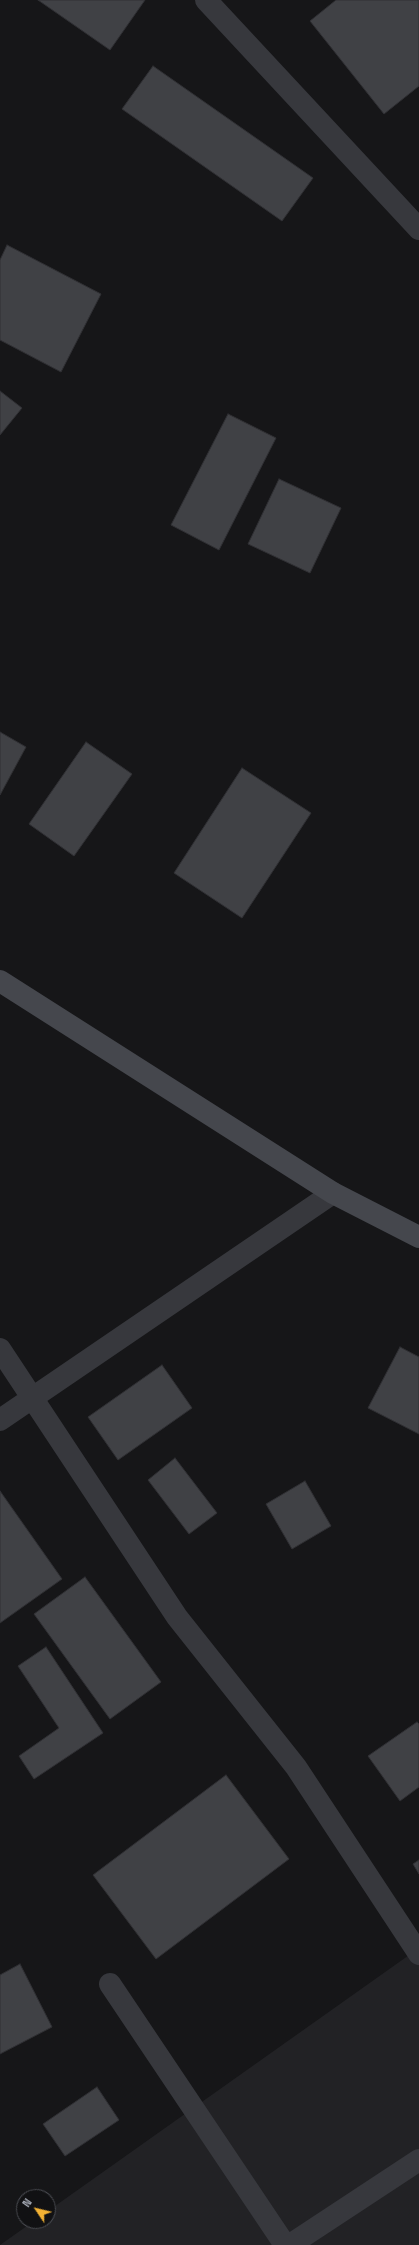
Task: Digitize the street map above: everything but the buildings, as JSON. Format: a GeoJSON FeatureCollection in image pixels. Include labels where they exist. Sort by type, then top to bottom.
{"type":"FeatureCollection","features":[{"type":"Feature","properties":{"kind":"main road"},"geometry":{"type":"LineString","coordinates":[[0,981],[334,1193],[419,1237]]}},
{"type":"Feature","properties":{"kind":"street"},"geometry":{"type":"LineString","coordinates":[[206,0],[419,229]]}},
{"type":"Feature","properties":{"kind":"street"},"geometry":{"type":"LineString","coordinates":[[0,1420],[334,1193]]}},
{"type":"Feature","properties":{"kind":"street"},"geometry":{"type":"LineString","coordinates":[[0,1349],[177,1617],[296,1767],[419,1954]]}},
{"type":"Feature","properties":{"kind":"street"},"geometry":{"type":"LineString","coordinates":[[110,1984],[285,2245]]}},
{"type":"Feature","properties":{"kind":"street"},"geometry":{"type":"LineString","coordinates":[[290,2245],[419,2160]]}},
{"type":"Feature","properties":{"kind":"shaded area"},"geometry":{"type":"Polygon","coordinates":[[[419,1948],[419,2245],[0,2245],[23,2229],[56,2229],[56,2205],[419,1948]]]}}]}
